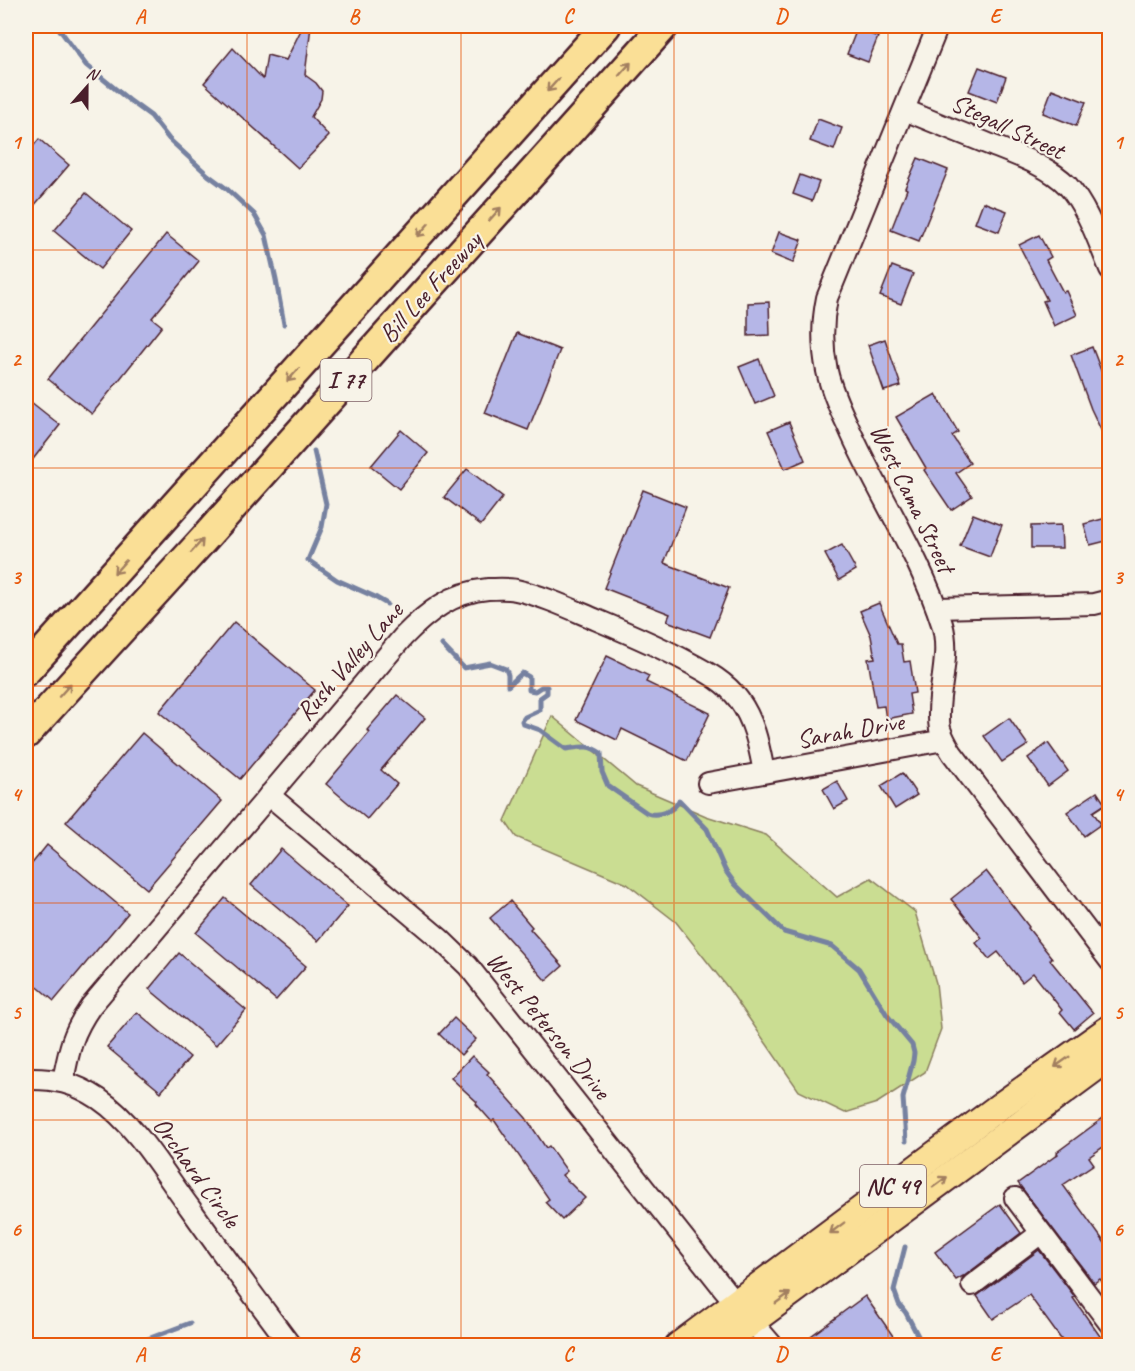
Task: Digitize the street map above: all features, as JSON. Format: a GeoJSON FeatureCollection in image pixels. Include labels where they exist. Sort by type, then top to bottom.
{"type":"FeatureCollection","features":[{"type":"Feature","properties":{"kind":"highway","name":"Bill Lee Freeway"},"geometry":{"type":"LineString","coordinates":[[26,671],[606,26]]}},
{"type":"Feature","properties":{"kind":"highway","name":"Bill Lee Freeway"},"geometry":{"type":"LineString","coordinates":[[26,734],[664,26]]}},
{"type":"Feature","properties":{"kind":"main road","name":"NC 49"},"geometry":{"type":"LineString","coordinates":[[678,1346],[745,1312],[1105,1050]]}},
{"type":"Feature","properties":{"kind":"main road","name":"NC 49"},"geometry":{"type":"LineString","coordinates":[[719,1346],[745,1312]]}},
{"type":"Feature","properties":{"kind":"street","name":"West Cama Street"},"geometry":{"type":"LineString","coordinates":[[938,26],[827,298],[823,332],[827,372],[856,445],[937,608],[945,638],[939,709],[944,740],[1110,961]]}},
{"type":"Feature","properties":{"kind":"street","name":"Stegall Street"},"geometry":{"type":"LineString","coordinates":[[905,110],[1021,157],[1059,178],[1068,186],[1084,209],[1110,269]]}},
{"type":"Feature","properties":{"kind":"street","name":"Rush Valley Lane"},"geometry":{"type":"LineString","coordinates":[[63,1081],[72,1039],[91,1006],[373,672],[420,620],[440,605],[459,595],[488,589],[513,589],[544,598],[646,640],[706,672],[725,684],[738,698],[748,715],[756,733],[764,772]]}},
{"type":"Feature","properties":{"kind":"street"},"geometry":{"type":"LineString","coordinates":[[937,608],[1094,604],[1110,600]]}},
{"type":"Feature","properties":{"kind":"street","name":"Sarah Drive"},"geometry":{"type":"LineString","coordinates":[[708,783],[944,740]]}},
{"type":"Feature","properties":{"kind":"street","name":"West Peterson Drive"},"geometry":{"type":"LineString","coordinates":[[269,795],[440,939],[468,966],[773,1346]]}},
{"type":"Feature","properties":{"kind":"street","name":"Orchard Circle"},"geometry":{"type":"LineString","coordinates":[[26,1079],[63,1081],[100,1099],[120,1115],[136,1133],[291,1346]]}},
{"type":"Feature","properties":{"kind":"street"},"geometry":{"type":"LineString","coordinates":[[1014,1198],[1110,1324]]}},
{"type":"Feature","properties":{"kind":"street"},"geometry":{"type":"LineString","coordinates":[[972,1285],[1041,1233]]}},
{"type":"Feature","properties":{"kind":"green space"},"geometry":{"type":"Polygon","coordinates":[[[552,716],[636,786],[706,816],[766,835],[837,897],[871,878],[915,912],[936,983],[941,1029],[925,1072],[877,1103],[845,1113],[799,1091],[728,988],[676,922],[627,884],[516,837],[505,821],[552,716]]]}},
{"type":"Feature","properties":{"kind":"building"},"geometry":{"type":"Polygon","coordinates":[[[303,26],[311,26],[305,75],[322,91],[321,99],[311,117],[329,136],[298,168],[204,83],[233,48],[263,79],[267,55],[286,60],[303,26]]]}},
{"type":"Feature","properties":{"kind":"building"},"geometry":{"type":"Polygon","coordinates":[[[857,29],[878,37],[868,62],[847,54],[857,29]]]}},
{"type":"Feature","properties":{"kind":"building"},"geometry":{"type":"Polygon","coordinates":[[[979,67],[1006,77],[997,102],[969,91],[979,67]]]}},
{"type":"Feature","properties":{"kind":"building"},"geometry":{"type":"Polygon","coordinates":[[[1052,89],[1086,102],[1076,126],[1043,113],[1052,89]]]}},
{"type":"Feature","properties":{"kind":"building"},"geometry":{"type":"Polygon","coordinates":[[[818,119],[842,128],[834,150],[810,141],[818,119]]]}},
{"type":"Feature","properties":{"kind":"building"},"geometry":{"type":"Polygon","coordinates":[[[39,139],[69,165],[26,215],[26,155],[39,139]]]}},
{"type":"Feature","properties":{"kind":"building"},"geometry":{"type":"Polygon","coordinates":[[[918,158],[948,170],[919,241],[891,230],[918,158]]]}},
{"type":"Feature","properties":{"kind":"building"},"geometry":{"type":"Polygon","coordinates":[[[800,175],[819,182],[812,201],[793,194],[800,175]]]}},
{"type":"Feature","properties":{"kind":"building"},"geometry":{"type":"Polygon","coordinates":[[[86,193],[131,231],[100,269],[54,231],[86,193]]]}},
{"type":"Feature","properties":{"kind":"building"},"geometry":{"type":"Polygon","coordinates":[[[983,202],[1007,211],[999,232],[975,223],[983,202]]]}},
{"type":"Feature","properties":{"kind":"building"},"geometry":{"type":"Polygon","coordinates":[[[779,232],[802,240],[793,263],[771,254],[779,232]]]}},
{"type":"Feature","properties":{"kind":"building"},"geometry":{"type":"Polygon","coordinates":[[[166,234],[199,261],[152,318],[162,326],[92,414],[48,379],[166,234]]]}},
{"type":"Feature","properties":{"kind":"building"},"geometry":{"type":"Polygon","coordinates":[[[1039,235],[1051,257],[1046,260],[1063,292],[1066,291],[1077,315],[1054,326],[1043,301],[1047,300],[1019,245],[1039,235]]]}},
{"type":"Feature","properties":{"kind":"building"},"geometry":{"type":"Polygon","coordinates":[[[892,266],[913,274],[901,304],[880,296],[892,266]]]}},
{"type":"Feature","properties":{"kind":"building"},"geometry":{"type":"Polygon","coordinates":[[[769,302],[770,335],[748,336],[748,303],[769,302]]]}},
{"type":"Feature","properties":{"kind":"building"},"geometry":{"type":"Polygon","coordinates":[[[517,333],[560,350],[528,430],[485,413],[517,333]]]}},
{"type":"Feature","properties":{"kind":"building"},"geometry":{"type":"Polygon","coordinates":[[[885,339],[901,386],[884,391],[868,345],[885,339]]]}},
{"type":"Feature","properties":{"kind":"building"},"geometry":{"type":"Polygon","coordinates":[[[1092,347],[1110,394],[1110,449],[1091,409],[1071,355],[1092,347]]]}},
{"type":"Feature","properties":{"kind":"building"},"geometry":{"type":"Polygon","coordinates":[[[759,359],[774,396],[755,404],[739,367],[759,359]]]}},
{"type":"Feature","properties":{"kind":"building"},"geometry":{"type":"Polygon","coordinates":[[[936,394],[958,432],[952,436],[970,463],[956,473],[972,496],[951,510],[924,470],[926,468],[896,417],[936,394]]]}},
{"type":"Feature","properties":{"kind":"building"},"geometry":{"type":"Polygon","coordinates":[[[26,398],[60,425],[26,468],[26,398]]]}},
{"type":"Feature","properties":{"kind":"building"},"geometry":{"type":"Polygon","coordinates":[[[789,422],[805,460],[785,469],[768,431],[789,422]]]}},
{"type":"Feature","properties":{"kind":"building"},"geometry":{"type":"Polygon","coordinates":[[[401,430],[428,453],[399,489],[371,466],[401,430]]]}},
{"type":"Feature","properties":{"kind":"building"},"geometry":{"type":"Polygon","coordinates":[[[467,469],[503,497],[481,525],[444,497],[467,469]]]}},
{"type":"Feature","properties":{"kind":"building"},"geometry":{"type":"Polygon","coordinates":[[[643,490],[686,507],[664,563],[729,588],[710,637],[667,621],[670,614],[604,588],[643,490]]]}},
{"type":"Feature","properties":{"kind":"building"},"geometry":{"type":"Polygon","coordinates":[[[973,514],[1002,525],[990,557],[960,546],[973,514]]]}},
{"type":"Feature","properties":{"kind":"building"},"geometry":{"type":"Polygon","coordinates":[[[1110,517],[1110,540],[1090,545],[1084,524],[1110,517]]]}},
{"type":"Feature","properties":{"kind":"building"},"geometry":{"type":"Polygon","coordinates":[[[1061,525],[1062,548],[1031,548],[1031,526],[1061,525]]]}},
{"type":"Feature","properties":{"kind":"building"},"geometry":{"type":"Polygon","coordinates":[[[842,545],[856,570],[839,580],[825,554],[842,545]]]}},
{"type":"Feature","properties":{"kind":"building"},"geometry":{"type":"Polygon","coordinates":[[[879,603],[897,644],[901,644],[904,662],[910,661],[915,693],[909,694],[912,714],[886,719],[884,706],[876,707],[868,659],[875,658],[871,636],[860,611],[879,603]]]}},
{"type":"Feature","properties":{"kind":"building"},"geometry":{"type":"Polygon","coordinates":[[[234,622],[315,690],[240,779],[159,712],[234,622]]]}},
{"type":"Feature","properties":{"kind":"building"},"geometry":{"type":"Polygon","coordinates":[[[607,656],[649,676],[646,682],[710,713],[687,761],[622,729],[617,740],[576,720],[607,656]]]}},
{"type":"Feature","properties":{"kind":"building"},"geometry":{"type":"Polygon","coordinates":[[[397,695],[425,718],[381,770],[397,784],[367,819],[326,784],[370,732],[367,730],[397,695]]]}},
{"type":"Feature","properties":{"kind":"building"},"geometry":{"type":"Polygon","coordinates":[[[1009,718],[1028,745],[1002,762],[984,736],[1009,718]]]}},
{"type":"Feature","properties":{"kind":"building"},"geometry":{"type":"Polygon","coordinates":[[[142,733],[222,801],[147,889],[66,822],[142,733]]]}},
{"type":"Feature","properties":{"kind":"building"},"geometry":{"type":"Polygon","coordinates":[[[1048,743],[1068,771],[1048,786],[1028,758],[1048,743]]]}},
{"type":"Feature","properties":{"kind":"building"},"geometry":{"type":"Polygon","coordinates":[[[902,773],[917,795],[895,809],[881,786],[902,773]]]}},
{"type":"Feature","properties":{"kind":"building"},"geometry":{"type":"Polygon","coordinates":[[[837,781],[848,801],[834,809],[823,789],[837,781]]]}},
{"type":"Feature","properties":{"kind":"building"},"geometry":{"type":"Polygon","coordinates":[[[1097,792],[1105,804],[1093,812],[1101,824],[1084,836],[1067,812],[1097,792]]]}},
{"type":"Feature","properties":{"kind":"building"},"geometry":{"type":"Polygon","coordinates":[[[47,845],[128,913],[54,1001],[26,977],[26,871],[47,845]]]}},
{"type":"Feature","properties":{"kind":"building"},"geometry":{"type":"Polygon","coordinates":[[[281,849],[348,906],[318,941],[251,885],[281,849]]]}},
{"type":"Feature","properties":{"kind":"building"},"geometry":{"type":"Polygon","coordinates":[[[986,871],[1052,958],[1050,960],[1093,1013],[1074,1029],[1033,973],[1022,982],[998,952],[989,959],[976,943],[982,938],[951,899],[986,871]]]}},
{"type":"Feature","properties":{"kind":"building"},"geometry":{"type":"Polygon","coordinates":[[[225,898],[306,966],[276,1000],[196,933],[225,898]]]}},
{"type":"Feature","properties":{"kind":"building"},"geometry":{"type":"Polygon","coordinates":[[[510,901],[532,927],[530,929],[563,966],[546,981],[490,918],[510,901]]]}},
{"type":"Feature","properties":{"kind":"building"},"geometry":{"type":"Polygon","coordinates":[[[179,953],[246,1010],[216,1045],[149,989],[179,953]]]}},
{"type":"Feature","properties":{"kind":"building"},"geometry":{"type":"Polygon","coordinates":[[[137,1012],[190,1057],[161,1092],[107,1047],[137,1012]]]}},
{"type":"Feature","properties":{"kind":"building"},"geometry":{"type":"Polygon","coordinates":[[[454,1018],[476,1039],[461,1055],[439,1034],[454,1018]]]}},
{"type":"Feature","properties":{"kind":"building"},"geometry":{"type":"Polygon","coordinates":[[[472,1056],[489,1072],[487,1074],[526,1118],[546,1148],[549,1146],[567,1171],[562,1175],[585,1198],[562,1220],[545,1202],[549,1199],[494,1120],[492,1122],[476,1104],[477,1102],[451,1078],[472,1056]]]}},
{"type":"Feature","properties":{"kind":"building"},"geometry":{"type":"Polygon","coordinates":[[[1110,1113],[1110,1142],[1089,1157],[1094,1164],[1063,1185],[1110,1250],[1110,1292],[1100,1279],[1094,1283],[1018,1183],[1110,1113]]]}},
{"type":"Feature","properties":{"kind":"building"},"geometry":{"type":"Polygon","coordinates":[[[1000,1204],[1021,1233],[956,1280],[935,1252],[1000,1204]]]}},
{"type":"Feature","properties":{"kind":"building"},"geometry":{"type":"Polygon","coordinates":[[[1039,1250],[1075,1297],[1073,1298],[1107,1346],[1066,1346],[1029,1295],[993,1319],[977,1296],[1039,1250]]]}},
{"type":"Feature","properties":{"kind":"building"},"geometry":{"type":"Polygon","coordinates":[[[865,1296],[900,1346],[818,1346],[811,1336],[865,1296]]]}},
{"type":"Feature","properties":{"kind":"waterway"},"geometry":{"type":"LineString","coordinates":[[57,26],[86,65],[151,116],[169,139],[254,214],[266,235],[284,324]]}},
{"type":"Feature","properties":{"kind":"waterway"},"geometry":{"type":"LineString","coordinates":[[314,451],[326,504],[322,527],[308,560],[337,580],[387,604]]}},
{"type":"Feature","properties":{"kind":"waterway"},"geometry":{"type":"LineString","coordinates":[[442,645],[464,668],[490,663],[506,669],[508,686],[522,673],[529,677],[529,690],[535,691],[541,687],[547,687],[547,693],[540,698],[540,710],[525,717],[523,724],[540,730],[566,749],[588,747],[601,753],[602,772],[608,786],[647,813],[666,812],[679,800],[707,829],[725,870],[735,884],[784,932],[832,946],[859,969],[887,1015],[912,1045],[913,1061],[903,1098],[906,1141]]}},
{"type":"Feature","properties":{"kind":"waterway"},"geometry":{"type":"LineString","coordinates":[[905,1247],[894,1290],[899,1304],[926,1346]]}},
{"type":"Feature","properties":{"kind":"waterway"},"geometry":{"type":"LineString","coordinates":[[104,1346],[137,1343],[190,1323]]}}]}
